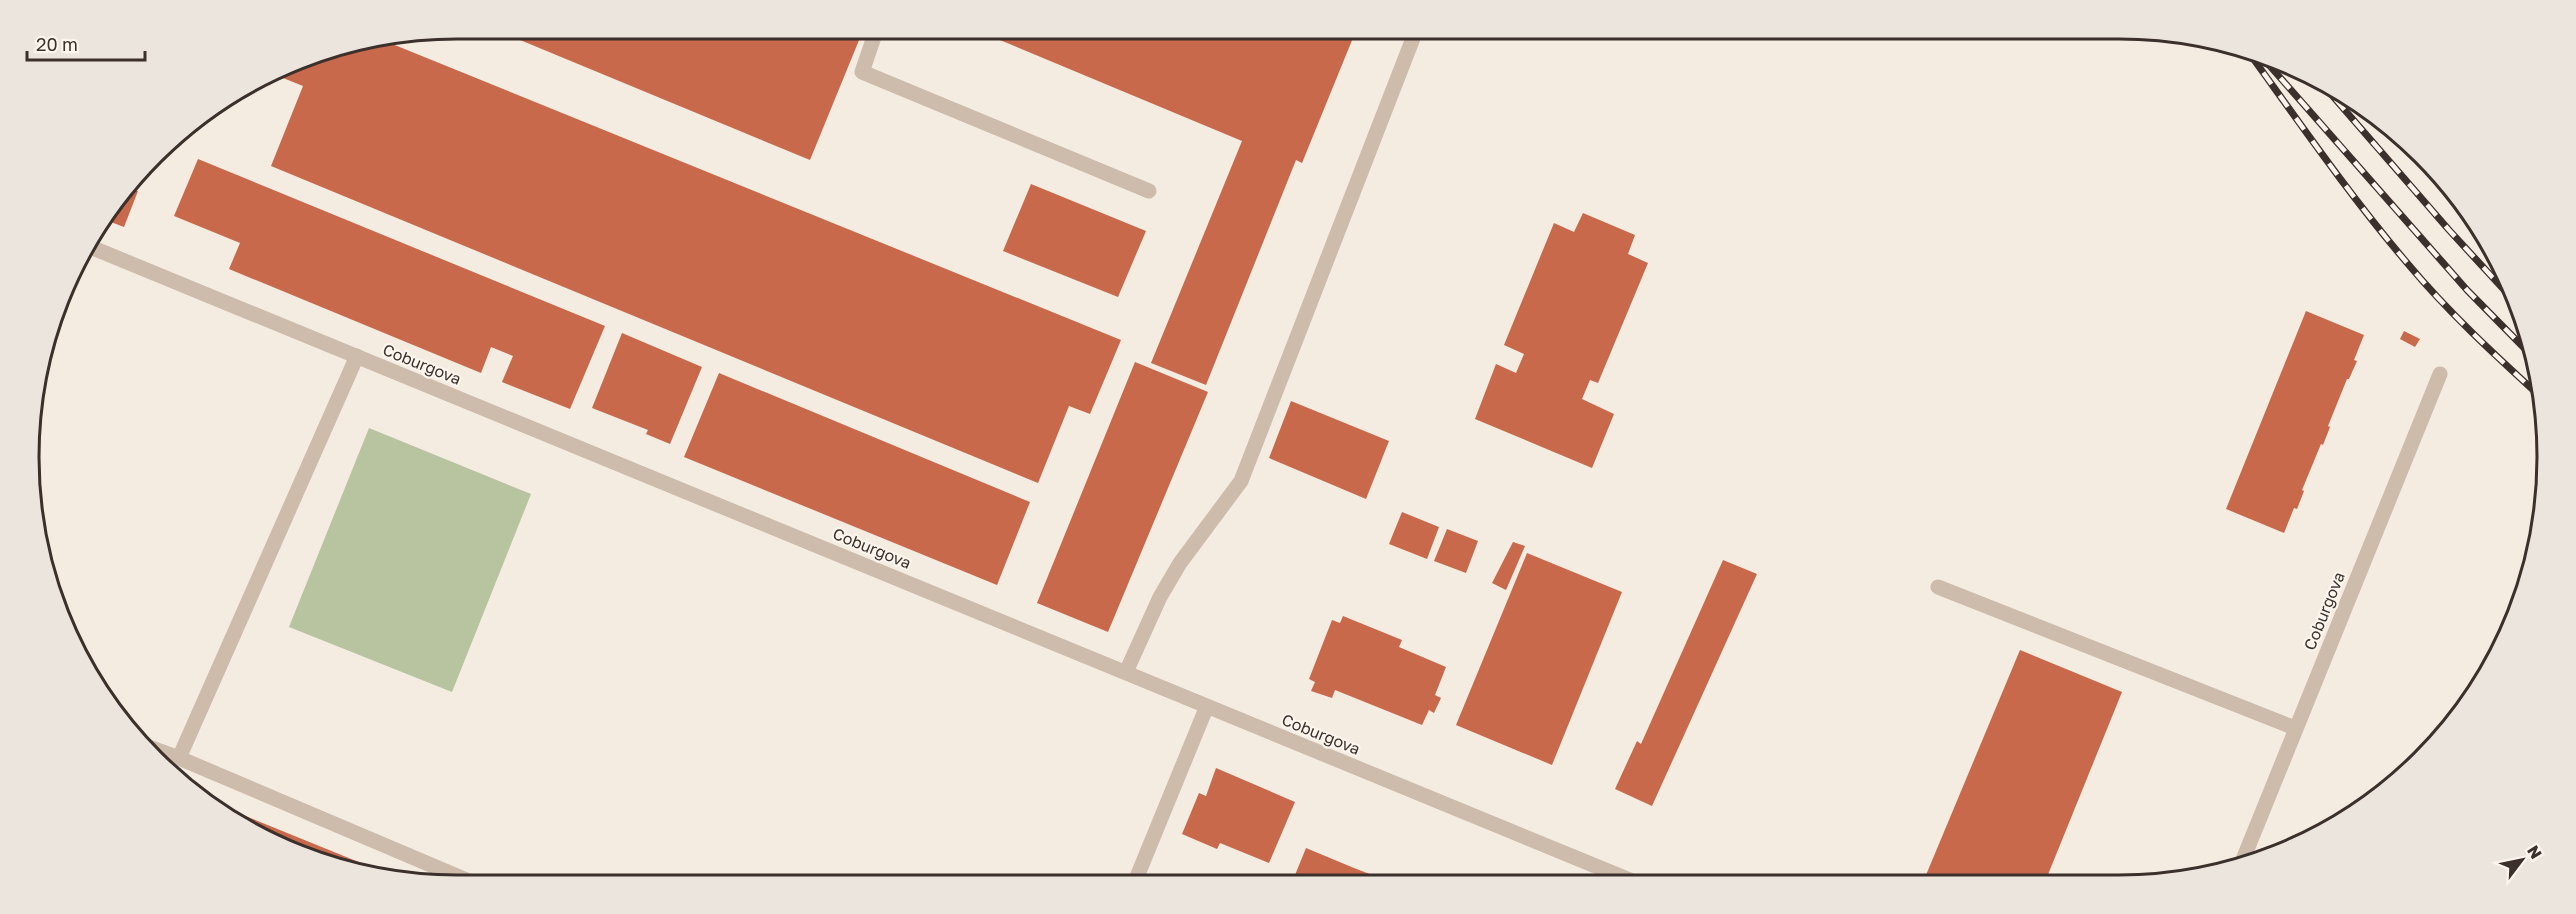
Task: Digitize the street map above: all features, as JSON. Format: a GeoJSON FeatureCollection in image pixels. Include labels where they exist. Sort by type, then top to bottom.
{"type":"FeatureCollection","features":[{"type":"Feature","properties":{"kind":"street"},"geometry":{"type":"LineString","coordinates":[[873,39],[862,72],[1149,191]]}},
{"type":"Feature","properties":{"kind":"street"},"geometry":{"type":"LineString","coordinates":[[1126,672],[1160,597],[1180,563],[1241,481],[1414,39]]}},
{"type":"Feature","properties":{"kind":"street","name":"Coburgova"},"geometry":{"type":"LineString","coordinates":[[94,249],[1618,875]]}},
{"type":"Feature","properties":{"kind":"street"},"geometry":{"type":"LineString","coordinates":[[179,758],[357,357]]}},
{"type":"Feature","properties":{"kind":"street","name":"Coburgova"},"geometry":{"type":"LineString","coordinates":[[2243,856],[2440,374]]}},
{"type":"Feature","properties":{"kind":"street"},"geometry":{"type":"LineString","coordinates":[[1938,587],[2295,728]]}},
{"type":"Feature","properties":{"kind":"street"},"geometry":{"type":"LineString","coordinates":[[1138,875],[1207,706]]}},
{"type":"Feature","properties":{"kind":"street"},"geometry":{"type":"LineString","coordinates":[[159,751],[454,875]]}},
{"type":"Feature","properties":{"kind":"green space"},"geometry":{"type":"Polygon","coordinates":[[[369,428],[531,494],[452,692],[289,627],[369,428]]]}},
{"type":"Feature","properties":{"kind":"building"},"geometry":{"type":"Polygon","coordinates":[[[518,39],[860,39],[810,160],[518,39]]]}},
{"type":"Feature","properties":{"kind":"building"},"geometry":{"type":"Polygon","coordinates":[[[997,39],[1353,39],[1302,163],[1296,160],[1206,385],[1151,363],[1242,141],[997,39]]]}},
{"type":"Feature","properties":{"kind":"building"},"geometry":{"type":"Polygon","coordinates":[[[393,44],[1121,340],[1090,414],[1069,406],[1038,483],[271,166],[303,86],[282,78],[349,53],[393,44]]]}},
{"type":"Feature","properties":{"kind":"building"},"geometry":{"type":"Polygon","coordinates":[[[198,159],[605,326],[570,409],[502,382],[513,356],[491,347],[481,373],[229,269],[240,243],[174,216],[198,159]]]}},
{"type":"Feature","properties":{"kind":"building"},"geometry":{"type":"Polygon","coordinates":[[[1031,184],[1146,231],[1118,297],[1003,251],[1031,184]]]}},
{"type":"Feature","properties":{"kind":"building"},"geometry":{"type":"Polygon","coordinates":[[[135,190],[138,191],[124,227],[111,222],[135,190]]]}},
{"type":"Feature","properties":{"kind":"building"},"geometry":{"type":"Polygon","coordinates":[[[1583,213],[1635,235],[1628,254],[1648,263],[1598,383],[1590,380],[1582,399],[1614,414],[1592,468],[1475,419],[1496,364],[1516,373],[1524,354],[1504,345],[1554,223],[1574,232],[1583,213]]]}},
{"type":"Feature","properties":{"kind":"building"},"geometry":{"type":"Polygon","coordinates":[[[2306,311],[2364,335],[2354,360],[2357,361],[2347,379],[2323,445],[2321,444],[2302,490],[2304,491],[2297,509],[2294,508],[2284,533],[2226,509],[2306,311]]]}},
{"type":"Feature","properties":{"kind":"building"},"geometry":{"type":"Polygon","coordinates":[[[2404,331],[2420,339],[2415,347],[2400,339],[2404,331]]]}},
{"type":"Feature","properties":{"kind":"building"},"geometry":{"type":"Polygon","coordinates":[[[622,333],[702,367],[670,444],[646,434],[648,430],[592,408],[622,333]]]}},
{"type":"Feature","properties":{"kind":"building"},"geometry":{"type":"Polygon","coordinates":[[[1135,362],[1208,392],[1108,632],[1037,603],[1135,362]]]}},
{"type":"Feature","properties":{"kind":"building"},"geometry":{"type":"Polygon","coordinates":[[[719,373],[1030,502],[997,585],[684,457],[719,373]]]}},
{"type":"Feature","properties":{"kind":"building"},"geometry":{"type":"Polygon","coordinates":[[[1291,401],[1389,441],[1366,499],[1269,458],[1291,401]]]}},
{"type":"Feature","properties":{"kind":"building"},"geometry":{"type":"Polygon","coordinates":[[[1402,512],[1439,527],[1427,559],[1389,544],[1402,512]]]}},
{"type":"Feature","properties":{"kind":"building"},"geometry":{"type":"Polygon","coordinates":[[[1447,529],[1478,541],[1466,573],[1434,561],[1447,529]]]}},
{"type":"Feature","properties":{"kind":"building"},"geometry":{"type":"Polygon","coordinates":[[[1513,542],[1525,546],[1506,590],[1492,583],[1513,542]]]}},
{"type":"Feature","properties":{"kind":"building"},"geometry":{"type":"Polygon","coordinates":[[[1527,553],[1622,592],[1552,765],[1456,725],[1527,553]]]}},
{"type":"Feature","properties":{"kind":"building"},"geometry":{"type":"Polygon","coordinates":[[[1723,560],[1757,574],[1652,806],[1615,789],[1637,741],[1641,744],[1723,560]]]}},
{"type":"Feature","properties":{"kind":"building"},"geometry":{"type":"Polygon","coordinates":[[[1343,616],[1402,640],[1399,647],[1446,667],[1435,695],[1441,698],[1434,713],[1429,710],[1422,725],[1335,690],[1332,698],[1311,691],[1315,682],[1309,679],[1332,620],[1340,623],[1343,616]]]}},
{"type":"Feature","properties":{"kind":"building"},"geometry":{"type":"Polygon","coordinates":[[[2020,650],[2122,692],[2048,875],[1926,875],[2020,650]]]}},
{"type":"Feature","properties":{"kind":"building"},"geometry":{"type":"Polygon","coordinates":[[[1216,768],[1295,802],[1269,863],[1220,843],[1217,849],[1182,834],[1199,793],[1206,796],[1216,768]]]}},
{"type":"Feature","properties":{"kind":"building"},"geometry":{"type":"Polygon","coordinates":[[[239,813],[365,865],[297,843],[239,813]]]}},
{"type":"Feature","properties":{"kind":"building"},"geometry":{"type":"Polygon","coordinates":[[[1306,848],[1372,875],[1295,875],[1306,848]]]}},
{"type":"Feature","properties":{"kind":"railway"},"geometry":{"type":"LineString","coordinates":[[2256,62],[2345,185],[2408,264],[2456,317],[2531,388]]}},
{"type":"Feature","properties":{"kind":"railway"},"geometry":{"type":"LineString","coordinates":[[2272,68],[2467,290],[2522,346]]}},
{"type":"Feature","properties":{"kind":"railway"},"geometry":{"type":"LineString","coordinates":[[2336,100],[2500,285]]}}]}
